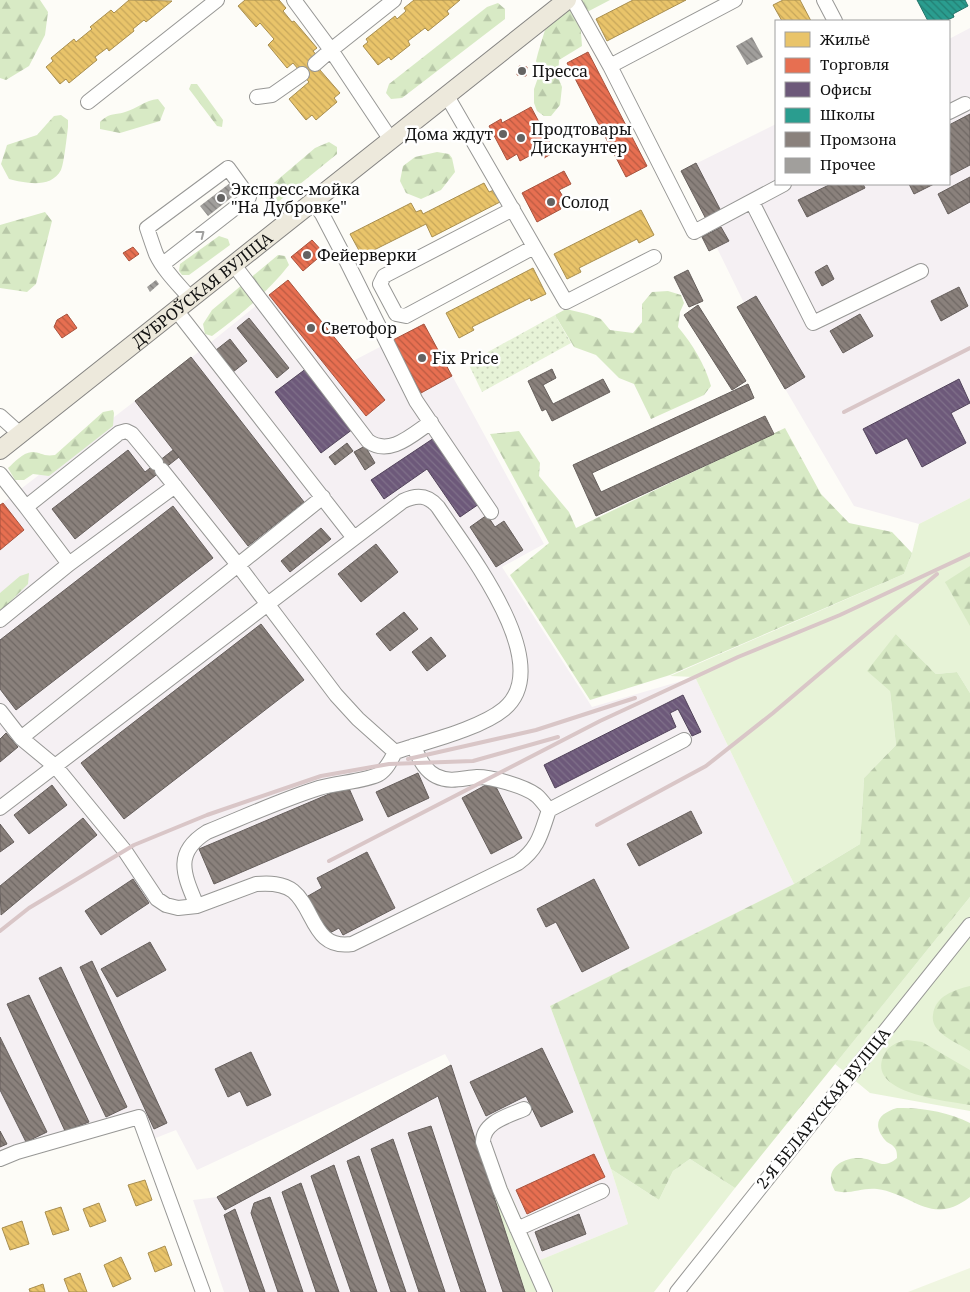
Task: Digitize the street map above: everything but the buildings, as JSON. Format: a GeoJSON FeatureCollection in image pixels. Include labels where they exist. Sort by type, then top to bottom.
{"type":"FeatureCollection","features":[{"type":"Feature","properties":{"kind":"main road","name":"ДУБРОЎСКАЯ ВУЛІЦА"},"geometry":{"type":"LineString","coordinates":[[1,447],[20,434],[568,0]]}},
{"type":"Feature","properties":{"kind":"street"},"geometry":{"type":"LineString","coordinates":[[88,102],[217,0]]}},
{"type":"Feature","properties":{"kind":"street"},"geometry":{"type":"LineString","coordinates":[[294,0],[331,50],[391,140]]}},
{"type":"Feature","properties":{"kind":"street"},"geometry":{"type":"LineString","coordinates":[[315,64],[394,0]]}},
{"type":"Feature","properties":{"kind":"street"},"geometry":{"type":"LineString","coordinates":[[573,0],[610,66],[694,232],[782,185]]}},
{"type":"Feature","properties":{"kind":"street"},"geometry":{"type":"LineString","coordinates":[[610,66],[735,0]]}},
{"type":"Feature","properties":{"kind":"street"},"geometry":{"type":"LineString","coordinates":[[824,0],[834,20]]}},
{"type":"Feature","properties":{"kind":"street"},"geometry":{"type":"LineString","coordinates":[[257,97],[272,95],[302,74]]}},
{"type":"Feature","properties":{"kind":"street"},"geometry":{"type":"LineString","coordinates":[[447,96],[566,302],[654,257]]}},
{"type":"Feature","properties":{"kind":"street"},"geometry":{"type":"LineString","coordinates":[[950,112],[965,104]]}},
{"type":"Feature","properties":{"kind":"street"},"geometry":{"type":"LineString","coordinates":[[160,260],[249,197],[228,168],[147,228],[160,260],[191,299]]}},
{"type":"Feature","properties":{"kind":"street"},"geometry":{"type":"LineString","coordinates":[[313,202],[322,214],[346,260],[416,401],[492,512]]}},
{"type":"Feature","properties":{"kind":"street"},"geometry":{"type":"LineString","coordinates":[[752,202],[813,323],[921,271]]}},
{"type":"Feature","properties":{"kind":"street"},"geometry":{"type":"LineString","coordinates":[[513,209],[384,276],[380,284],[396,314],[406,316],[534,247]]}},
{"type":"Feature","properties":{"kind":"street"},"geometry":{"type":"LineString","coordinates":[[234,265],[368,441],[374,445],[390,447],[398,444],[431,422]]}},
{"type":"Feature","properties":{"kind":"street"},"geometry":{"type":"LineString","coordinates":[[176,310],[354,538]]}},
{"type":"Feature","properties":{"kind":"street"},"geometry":{"type":"LineString","coordinates":[[0,416],[20,434]]}},
{"type":"Feature","properties":{"kind":"street"},"geometry":{"type":"LineString","coordinates":[[26,507],[119,433],[126,431],[132,434],[238,565],[346,708],[395,752]]}},
{"type":"Feature","properties":{"kind":"street"},"geometry":{"type":"LineString","coordinates":[[0,474],[70,564]]}},
{"type":"Feature","properties":{"kind":"street"},"geometry":{"type":"LineString","coordinates":[[0,620],[70,564],[175,486]]}},
{"type":"Feature","properties":{"kind":"street"},"geometry":{"type":"LineString","coordinates":[[0,808],[354,538],[410,498],[426,496],[432,500],[491,587],[510,625],[518,646],[521,678],[513,700],[505,709],[475,725],[395,752],[385,769],[371,778],[335,784],[306,792],[207,832],[197,838],[188,847],[183,860],[184,873],[197,906]]}},
{"type":"Feature","properties":{"kind":"street"},"geometry":{"type":"LineString","coordinates":[[21,738],[323,498]]}},
{"type":"Feature","properties":{"kind":"street"},"geometry":{"type":"LineString","coordinates":[[0,711],[21,738],[56,767],[125,850],[157,899],[166,905],[178,908],[197,906],[256,884],[282,885],[295,892],[313,923],[325,937],[338,945],[352,944],[522,860],[539,840],[549,810],[684,740]]}},
{"type":"Feature","properties":{"kind":"street"},"geometry":{"type":"LineString","coordinates":[[413,746],[427,770],[435,776],[445,780],[482,777],[508,784],[536,795],[549,810]]}},
{"type":"Feature","properties":{"kind":"street","name":"2-Я БЕЛАРУСКАЯ ВУЛІЦА"},"geometry":{"type":"LineString","coordinates":[[677,1292],[970,925]]}},
{"type":"Feature","properties":{"kind":"street"},"geometry":{"type":"LineString","coordinates":[[524,1109],[489,1126],[483,1136],[483,1142],[500,1190],[545,1292]]}},
{"type":"Feature","properties":{"kind":"street"},"geometry":{"type":"LineString","coordinates":[[0,1159],[17,1152],[139,1117],[203,1292]]}},
{"type":"Feature","properties":{"kind":"street"},"geometry":{"type":"LineString","coordinates":[[517,1229],[602,1191]]}},
{"type":"Feature","properties":{"kind":"shaded area"},"geometry":{"type":"Polygon","coordinates":[[[970,28],[970,498],[919,524],[854,506],[737,307],[744,303],[717,248],[709,251],[702,237],[713,230],[681,171],[775,124],[775,185],[950,185],[950,38],[970,28]]]}},
{"type":"Feature","properties":{"kind":"shaded area"},"geometry":{"type":"Polygon","coordinates":[[[288,280],[353,361],[424,324],[544,544],[502,567],[592,707],[695,677],[794,884],[550,1006],[611,1169],[628,1224],[540,1260],[507,1186],[525,1292],[224,1292],[193,1200],[217,1197],[451,1065],[445,1054],[197,1170],[176,1130],[148,1141],[139,1117],[0,1159],[0,505],[205,347],[288,280]]]}},
{"type":"Feature","properties":{"kind":"green space"},"geometry":{"type":"Polygon","coordinates":[[[0,0],[40,0],[48,12],[45,35],[29,66],[6,80],[0,78],[0,0]]]}},
{"type":"Feature","properties":{"kind":"green space"},"geometry":{"type":"Polygon","coordinates":[[[581,0],[610,0],[589,11],[580,20],[582,46],[559,60],[558,77],[562,87],[560,105],[551,116],[544,116],[537,111],[534,103],[534,89],[540,72],[536,61],[545,30],[581,0]]]}},
{"type":"Feature","properties":{"kind":"green space"},"geometry":{"type":"Polygon","coordinates":[[[498,3],[505,9],[505,19],[402,98],[391,99],[386,93],[389,84],[487,7],[498,3]]]}},
{"type":"Feature","properties":{"kind":"green space"},"geometry":{"type":"Polygon","coordinates":[[[191,84],[197,84],[223,120],[222,127],[217,126],[189,89],[191,84]]]}},
{"type":"Feature","properties":{"kind":"green space"},"geometry":{"type":"Polygon","coordinates":[[[158,99],[165,108],[160,121],[120,133],[100,129],[100,122],[107,117],[129,111],[149,101],[158,99]]]}},
{"type":"Feature","properties":{"kind":"green space"},"geometry":{"type":"Polygon","coordinates":[[[61,115],[68,120],[68,127],[62,167],[57,176],[51,180],[37,183],[9,179],[1,164],[7,145],[37,135],[54,116],[61,115]]]}},
{"type":"Feature","properties":{"kind":"green space"},"geometry":{"type":"Polygon","coordinates":[[[329,142],[337,147],[337,154],[273,206],[264,196],[268,188],[315,148],[329,142]]]}},
{"type":"Feature","properties":{"kind":"green space"},"geometry":{"type":"Polygon","coordinates":[[[437,152],[449,154],[452,158],[455,172],[441,190],[421,199],[406,193],[400,181],[403,166],[415,157],[437,152]]]}},
{"type":"Feature","properties":{"kind":"green space"},"geometry":{"type":"Polygon","coordinates":[[[45,212],[52,221],[36,284],[27,292],[0,288],[0,225],[45,212]]]}},
{"type":"Feature","properties":{"kind":"green space"},"geometry":{"type":"Polygon","coordinates":[[[219,236],[228,239],[230,245],[189,275],[182,275],[179,271],[180,264],[219,236]]]}},
{"type":"Feature","properties":{"kind":"green space"},"geometry":{"type":"Polygon","coordinates":[[[278,255],[285,256],[289,265],[272,285],[243,312],[212,336],[205,334],[203,324],[212,310],[278,255]]]}},
{"type":"Feature","properties":{"kind":"green space"},"geometry":{"type":"Polygon","coordinates":[[[668,291],[681,295],[684,303],[680,312],[678,327],[698,355],[711,386],[704,395],[651,419],[634,384],[619,378],[596,355],[574,347],[555,315],[566,309],[601,319],[610,330],[633,333],[642,322],[642,304],[652,292],[668,291]]]}},
{"type":"Feature","properties":{"kind":"green space"},"geometry":{"type":"Polygon","coordinates":[[[555,315],[571,343],[482,392],[468,363],[555,315]]]}},
{"type":"Feature","properties":{"kind":"green space"},"geometry":{"type":"Polygon","coordinates":[[[113,410],[113,426],[49,476],[33,474],[24,480],[15,480],[8,468],[22,456],[32,452],[55,455],[103,412],[113,410]]]}},
{"type":"Feature","properties":{"kind":"green space"},"geometry":{"type":"Polygon","coordinates":[[[785,428],[821,494],[849,523],[892,532],[912,553],[904,574],[670,675],[590,700],[510,575],[549,543],[490,434],[519,431],[540,463],[539,476],[569,512],[576,528],[785,428]]]}},
{"type":"Feature","properties":{"kind":"green space"},"geometry":{"type":"Polygon","coordinates":[[[970,498],[970,693],[957,672],[936,674],[896,634],[890,691],[896,745],[864,778],[860,844],[794,884],[695,677],[670,676],[904,574],[912,553],[919,524],[970,498]]]}},
{"type":"Feature","properties":{"kind":"green space"},"geometry":{"type":"Polygon","coordinates":[[[970,566],[970,626],[945,582],[970,566]]]}},
{"type":"Feature","properties":{"kind":"green space"},"geometry":{"type":"Polygon","coordinates":[[[29,573],[28,584],[0,612],[0,593],[20,576],[29,573]]]}},
{"type":"Feature","properties":{"kind":"green space"},"geometry":{"type":"Polygon","coordinates":[[[896,634],[936,674],[957,672],[970,693],[970,897],[735,1188],[690,1159],[673,1171],[659,1200],[611,1169],[550,1006],[794,884],[860,844],[864,778],[896,745],[890,691],[867,671],[896,634]]]}},
{"type":"Feature","properties":{"kind":"green space"},"geometry":{"type":"Polygon","coordinates":[[[970,897],[970,1111],[870,1093],[835,1064],[970,897]]]}},
{"type":"Feature","properties":{"kind":"green space"},"geometry":{"type":"Polygon","coordinates":[[[970,986],[970,1051],[941,1033],[935,1026],[933,1017],[937,1003],[941,999],[952,992],[970,986]]]}},
{"type":"Feature","properties":{"kind":"green space"},"geometry":{"type":"Polygon","coordinates":[[[907,1040],[922,1042],[970,1070],[970,1105],[929,1098],[898,1087],[887,1080],[882,1070],[885,1053],[893,1045],[907,1040]]]}},
{"type":"Feature","properties":{"kind":"green space"},"geometry":{"type":"Polygon","coordinates":[[[897,1108],[935,1111],[970,1123],[970,1197],[944,1209],[933,1209],[890,1192],[877,1189],[846,1192],[835,1191],[831,1178],[832,1172],[839,1163],[859,1158],[884,1164],[897,1158],[896,1149],[886,1141],[881,1134],[878,1124],[882,1116],[897,1108]]]}},
{"type":"Feature","properties":{"kind":"green space"},"geometry":{"type":"Polygon","coordinates":[[[690,1159],[735,1188],[654,1292],[524,1292],[493,1194],[507,1186],[540,1260],[628,1224],[611,1169],[659,1200],[673,1171],[690,1159]]]}},
{"type":"Feature","properties":{"kind":"green space"},"geometry":{"type":"Polygon","coordinates":[[[970,1268],[970,1292],[908,1292],[970,1268]]]}},
{"type":"Feature","properties":{"kind":"railway"},"geometry":{"type":"LineString","coordinates":[[844,412],[970,348]]}},
{"type":"Feature","properties":{"kind":"railway"},"geometry":{"type":"LineString","coordinates":[[329,861],[600,721],[738,657],[840,615],[970,554]]}},
{"type":"Feature","properties":{"kind":"railway"},"geometry":{"type":"LineString","coordinates":[[597,825],[706,766],[773,713],[937,574]]}},
{"type":"Feature","properties":{"kind":"railway"},"geometry":{"type":"LineString","coordinates":[[408,759],[536,730],[635,698]]}},
{"type":"Feature","properties":{"kind":"railway"},"geometry":{"type":"LineString","coordinates":[[0,931],[29,908],[134,845],[207,815],[321,776],[389,764],[473,761],[558,737]]}},
{"type":"Feature","properties":{"kind":"place","name":"Пресса"},"geometry":{"type":"Point","coordinates":[522,71]}},
{"type":"Feature","properties":{"kind":"place","name":"Дома ждут"},"geometry":{"type":"Point","coordinates":[503,134]}},
{"type":"Feature","properties":{"kind":"place","name":"Продтовары Дискаунтер"},"geometry":{"type":"Point","coordinates":[521,138]}},
{"type":"Feature","properties":{"kind":"place","name":"Экспресс-мойка \"На Дубровке\""},"geometry":{"type":"Point","coordinates":[221,198]}},
{"type":"Feature","properties":{"kind":"place","name":"Солод"},"geometry":{"type":"Point","coordinates":[551,202]}},
{"type":"Feature","properties":{"kind":"place","name":"Фейерверки"},"geometry":{"type":"Point","coordinates":[307,255]}},
{"type":"Feature","properties":{"kind":"place","name":"Светофор"},"geometry":{"type":"Point","coordinates":[311,328]}},
{"type":"Feature","properties":{"kind":"place","name":"Fix Price"},"geometry":{"type":"Point","coordinates":[422,358]}}]}
